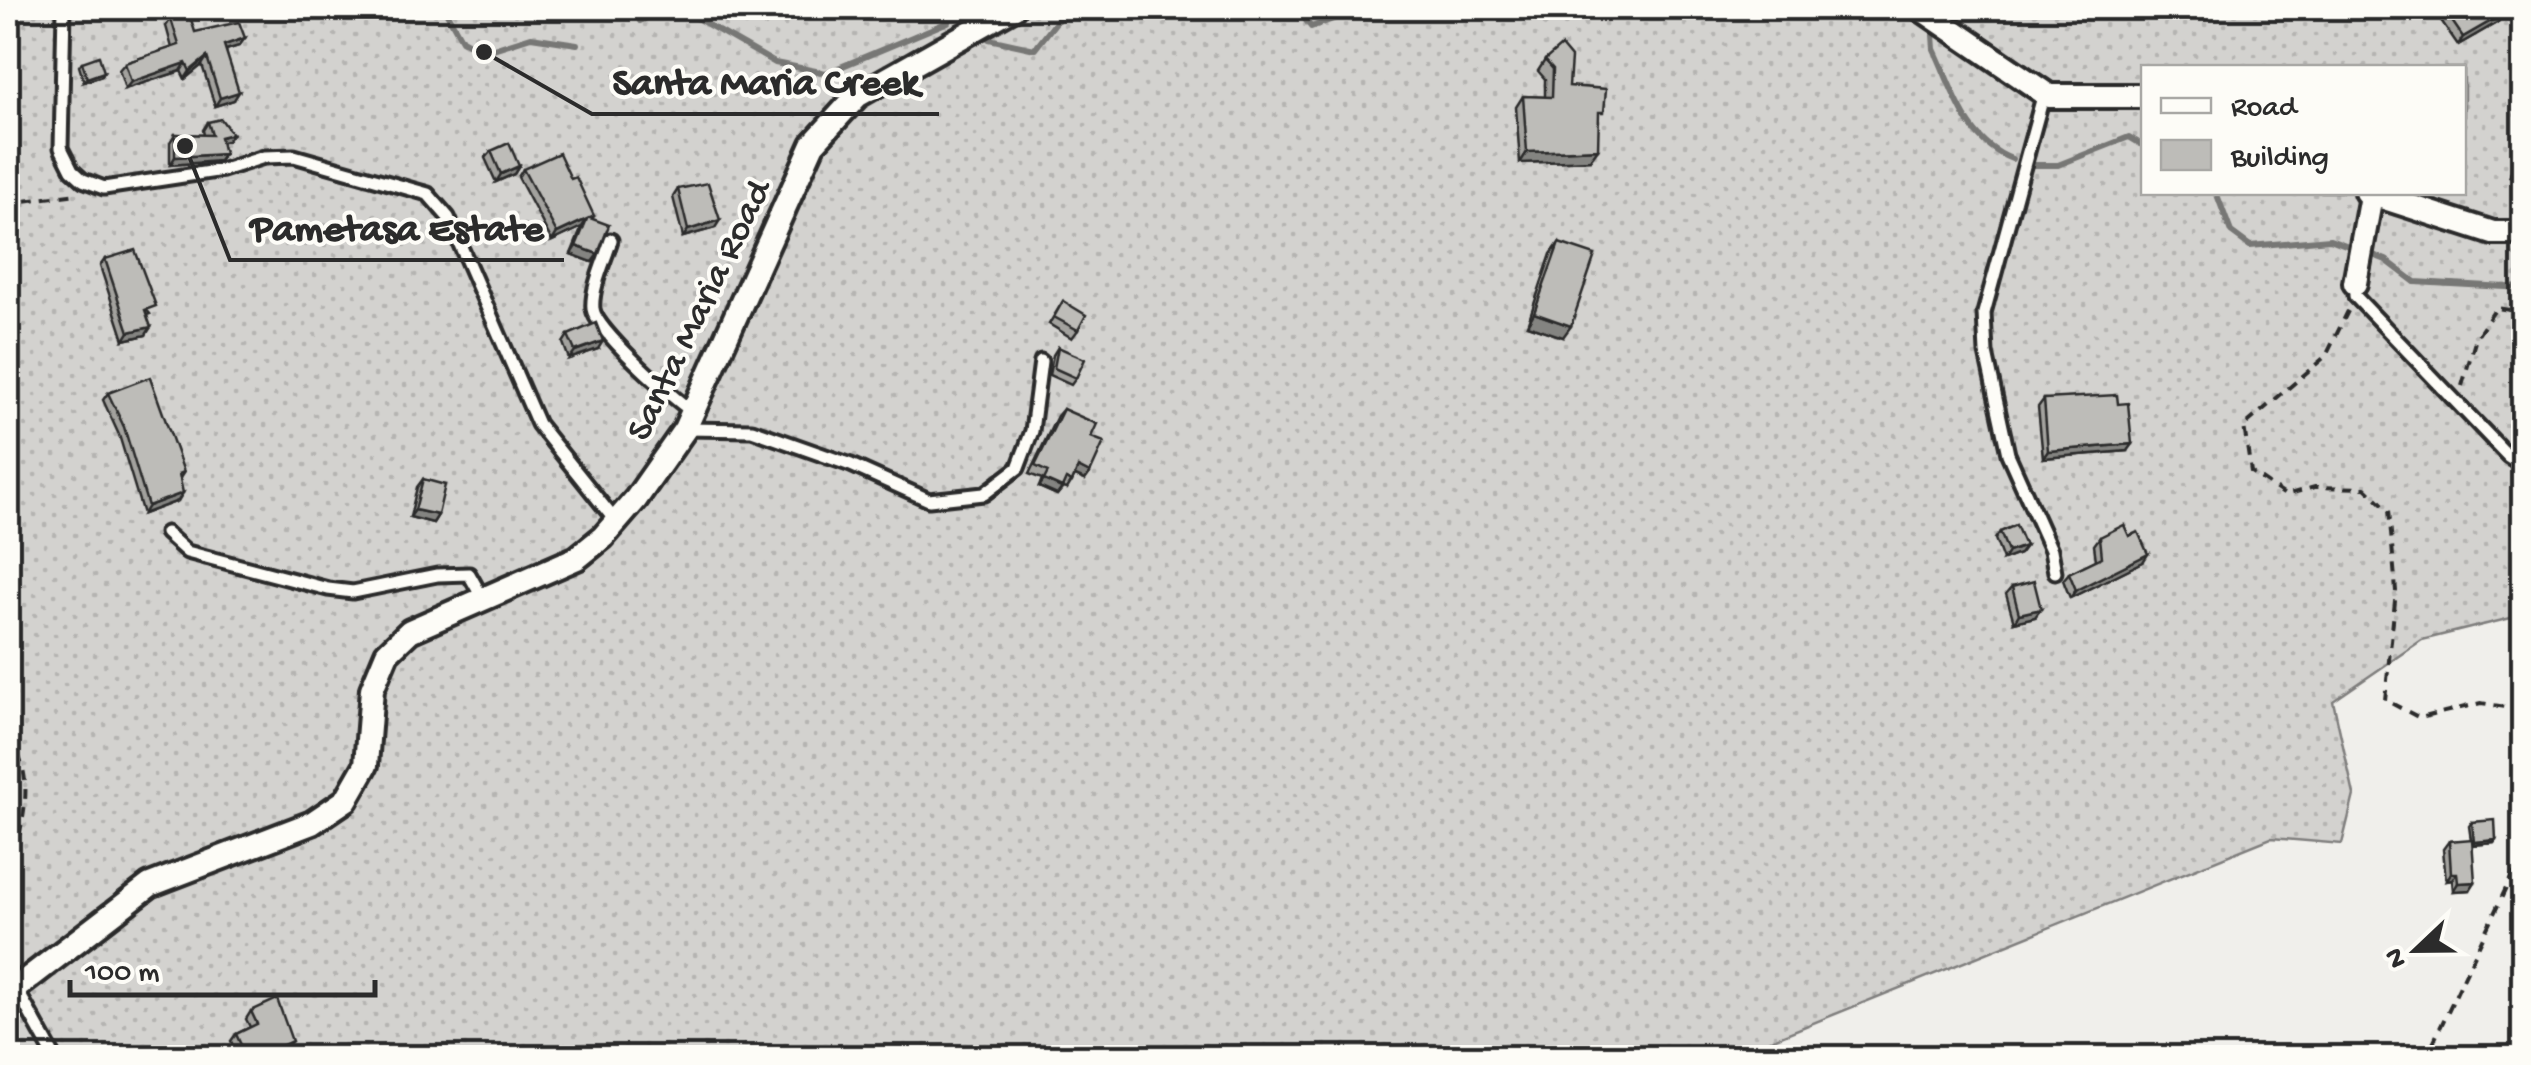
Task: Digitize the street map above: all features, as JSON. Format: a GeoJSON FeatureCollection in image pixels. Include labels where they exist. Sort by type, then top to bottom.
{"type":"FeatureCollection","features":[{"type":"Feature","properties":{"kind":"street","name":"Santa Maria Road"},"geometry":{"type":"LineString","coordinates":[[12,991],[150,885],[312,823],[346,800],[366,765],[372,688],[387,652],[410,631],[576,558],[617,523],[689,420],[814,144],[857,96],[1013,8]]}},
{"type":"Feature","properties":{"kind":"street"},"geometry":{"type":"LineString","coordinates":[[1920,8],[2044,93],[2141,96]]}},
{"type":"Feature","properties":{"kind":"street"},"geometry":{"type":"LineString","coordinates":[[2355,290],[2368,202],[2493,233],[2524,232]]}},
{"type":"Feature","properties":{"kind":"lane"},"geometry":{"type":"LineString","coordinates":[[64,8],[61,148],[72,170],[104,188],[223,170],[278,154],[428,194],[448,218],[538,424],[617,523]]}},
{"type":"Feature","properties":{"kind":"lane"},"geometry":{"type":"LineString","coordinates":[[2044,93],[1984,313],[1986,353],[2008,454],[2042,527],[2054,572]]}},
{"type":"Feature","properties":{"kind":"lane"},"geometry":{"type":"LineString","coordinates":[[610,240],[594,298],[595,317],[689,420],[752,430],[851,465],[929,500],[984,494],[1018,468],[1032,431],[1040,361]]}},
{"type":"Feature","properties":{"kind":"lane"},"geometry":{"type":"LineString","coordinates":[[2355,290],[2508,456],[2524,466]]}},
{"type":"Feature","properties":{"kind":"lane"},"geometry":{"type":"LineString","coordinates":[[166,534],[188,552],[328,589],[353,592],[438,575],[469,574],[484,599]]}},
{"type":"Feature","properties":{"kind":"lane"},"geometry":{"type":"LineString","coordinates":[[12,991],[55,1058]]}},
{"type":"Feature","properties":{"kind":"path"},"geometry":{"type":"LineString","coordinates":[[8,203],[104,188]]}},
{"type":"Feature","properties":{"kind":"path"},"geometry":{"type":"LineString","coordinates":[[2355,290],[2326,356],[2244,426],[2250,472],[2286,495],[2314,487],[2366,488],[2389,510],[2396,592],[2386,700],[2420,718],[2481,704],[2524,710]]}},
{"type":"Feature","properties":{"kind":"path"},"geometry":{"type":"LineString","coordinates":[[2458,400],[2476,338],[2496,308],[2524,312]]}},
{"type":"Feature","properties":{"kind":"path"},"geometry":{"type":"LineString","coordinates":[[8,739],[22,758],[28,784],[8,878]]}},
{"type":"Feature","properties":{"kind":"path"},"geometry":{"type":"LineString","coordinates":[[2421,1058],[2432,1045],[2524,850]]}},
{"type":"Feature","properties":{"kind":"shaded area"},"geometry":{"type":"Polygon","coordinates":[[[8,8],[2523,8],[2523,615],[2422,640],[2333,701],[2354,795],[2342,844],[2271,838],[1729,1057],[8,1057],[8,8]]]}},
{"type":"Feature","properties":{"kind":"building"},"geometry":{"type":"Polygon","coordinates":[[[2443,8],[2500,8],[2503,14],[2463,37],[2443,8]]]}},
{"type":"Feature","properties":{"kind":"building"},"geometry":{"type":"Polygon","coordinates":[[[189,13],[195,32],[239,22],[245,38],[224,45],[239,92],[220,98],[207,57],[190,71],[186,63],[131,82],[125,63],[179,45],[171,19],[189,13]]]}},
{"type":"Feature","properties":{"kind":"building"},"geometry":{"type":"Polygon","coordinates":[[[1561,46],[1571,58],[1569,86],[1606,89],[1604,112],[1599,112],[1598,149],[1527,152],[1523,96],[1552,97],[1553,69],[1545,60],[1561,46]]]}},
{"type":"Feature","properties":{"kind":"building"},"geometry":{"type":"Polygon","coordinates":[[[99,56],[104,72],[87,78],[82,62],[99,56]]]}},
{"type":"Feature","properties":{"kind":"building"},"geometry":{"type":"Polygon","coordinates":[[[221,119],[232,134],[220,137],[224,154],[175,157],[175,134],[212,135],[208,122],[221,119]]]}},
{"type":"Feature","properties":{"kind":"building"},"geometry":{"type":"Polygon","coordinates":[[[509,143],[519,166],[501,174],[491,151],[509,143]]]}},
{"type":"Feature","properties":{"kind":"building"},"geometry":{"type":"Polygon","coordinates":[[[2520,144],[2524,145],[2524,170],[2515,169],[2520,144]]]}},
{"type":"Feature","properties":{"kind":"building"},"geometry":{"type":"Polygon","coordinates":[[[559,153],[571,179],[576,177],[594,216],[590,218],[609,225],[598,254],[576,246],[587,219],[557,233],[523,169],[559,153]]]}},
{"type":"Feature","properties":{"kind":"building"},"geometry":{"type":"Polygon","coordinates":[[[708,183],[720,220],[688,230],[678,189],[708,183]]]}},
{"type":"Feature","properties":{"kind":"building"},"geometry":{"type":"Polygon","coordinates":[[[1559,243],[1595,255],[1571,326],[1534,313],[1559,243]]]}},
{"type":"Feature","properties":{"kind":"building"},"geometry":{"type":"Polygon","coordinates":[[[135,250],[156,306],[145,310],[151,327],[129,332],[105,259],[135,250]]]}},
{"type":"Feature","properties":{"kind":"building"},"geometry":{"type":"Polygon","coordinates":[[[1063,301],[1086,315],[1078,330],[1054,317],[1063,301]]]}},
{"type":"Feature","properties":{"kind":"building"},"geometry":{"type":"Polygon","coordinates":[[[596,323],[603,341],[575,351],[568,335],[596,323]]]}},
{"type":"Feature","properties":{"kind":"building"},"geometry":{"type":"Polygon","coordinates":[[[1058,347],[1085,359],[1076,378],[1054,368],[1058,347]]]}},
{"type":"Feature","properties":{"kind":"building"},"geometry":{"type":"Polygon","coordinates":[[[150,377],[184,472],[179,474],[183,493],[148,506],[124,427],[108,393],[150,377]]]}},
{"type":"Feature","properties":{"kind":"building"},"geometry":{"type":"Polygon","coordinates":[[[2117,395],[2118,404],[2128,403],[2132,444],[2048,451],[2044,399],[2117,395]]]}},
{"type":"Feature","properties":{"kind":"building"},"geometry":{"type":"Polygon","coordinates":[[[1063,409],[1097,424],[1091,437],[1104,442],[1090,473],[1078,467],[1072,482],[1066,479],[1062,488],[1044,480],[1048,472],[1035,466],[1063,409]]]}},
{"type":"Feature","properties":{"kind":"building"},"geometry":{"type":"Polygon","coordinates":[[[423,479],[445,485],[438,515],[415,510],[423,479]]]}},
{"type":"Feature","properties":{"kind":"building"},"geometry":{"type":"Polygon","coordinates":[[[2016,525],[2025,546],[2008,552],[2000,532],[2016,525]]]}},
{"type":"Feature","properties":{"kind":"building"},"geometry":{"type":"Polygon","coordinates":[[[2124,525],[2129,536],[2138,532],[2148,554],[2076,590],[2069,573],[2102,557],[2100,537],[2124,525]]]}},
{"type":"Feature","properties":{"kind":"building"},"geometry":{"type":"Polygon","coordinates":[[[2034,581],[2041,609],[2019,614],[2012,587],[2034,581]]]}},
{"type":"Feature","properties":{"kind":"building"},"geometry":{"type":"Polygon","coordinates":[[[2495,820],[2496,840],[2474,842],[2472,822],[2495,820]]]}},
{"type":"Feature","properties":{"kind":"building"},"geometry":{"type":"Polygon","coordinates":[[[2472,839],[2475,882],[2458,883],[2457,873],[2451,873],[2449,841],[2472,839]]]}},
{"type":"Feature","properties":{"kind":"building"},"geometry":{"type":"Polygon","coordinates":[[[277,999],[292,1041],[256,1058],[247,1058],[236,1034],[257,1024],[251,1011],[277,999]]]}},
{"type":"Feature","properties":{"kind":"waterway"},"geometry":{"type":"LineString","coordinates":[[444,8],[462,40],[484,52],[531,37],[577,44]]}},
{"type":"Feature","properties":{"kind":"waterway"},"geometry":{"type":"LineString","coordinates":[[989,39],[1035,49],[1067,8]]}},
{"type":"Feature","properties":{"kind":"waterway"},"geometry":{"type":"LineString","coordinates":[[1296,8],[1311,27],[1364,8]]}},
{"type":"Feature","properties":{"kind":"waterway"},"geometry":{"type":"LineString","coordinates":[[640,21],[656,14],[686,12],[775,63],[826,73],[948,22]]}},
{"type":"Feature","properties":{"kind":"waterway"},"geometry":{"type":"LineString","coordinates":[[1933,35],[1934,49],[1963,113],[1983,140],[2012,159]]}},
{"type":"Feature","properties":{"kind":"waterway"},"geometry":{"type":"LineString","coordinates":[[2030,165],[2058,165],[2129,137],[2141,144]]}},
{"type":"Feature","properties":{"kind":"waterway"},"geometry":{"type":"LineString","coordinates":[[2217,195],[2231,232],[2250,246],[2330,239],[2356,249]]}},
{"type":"Feature","properties":{"kind":"waterway"},"geometry":{"type":"LineString","coordinates":[[2368,253],[2386,260],[2415,282],[2524,288]]}},
{"type":"Feature","properties":{"kind":"place","name":"Santa Maria Creek"},"geometry":{"type":"Point","coordinates":[484,52]}},
{"type":"Feature","properties":{"kind":"place","name":"Pametasa Estate"},"geometry":{"type":"Point","coordinates":[185,146]}}]}
